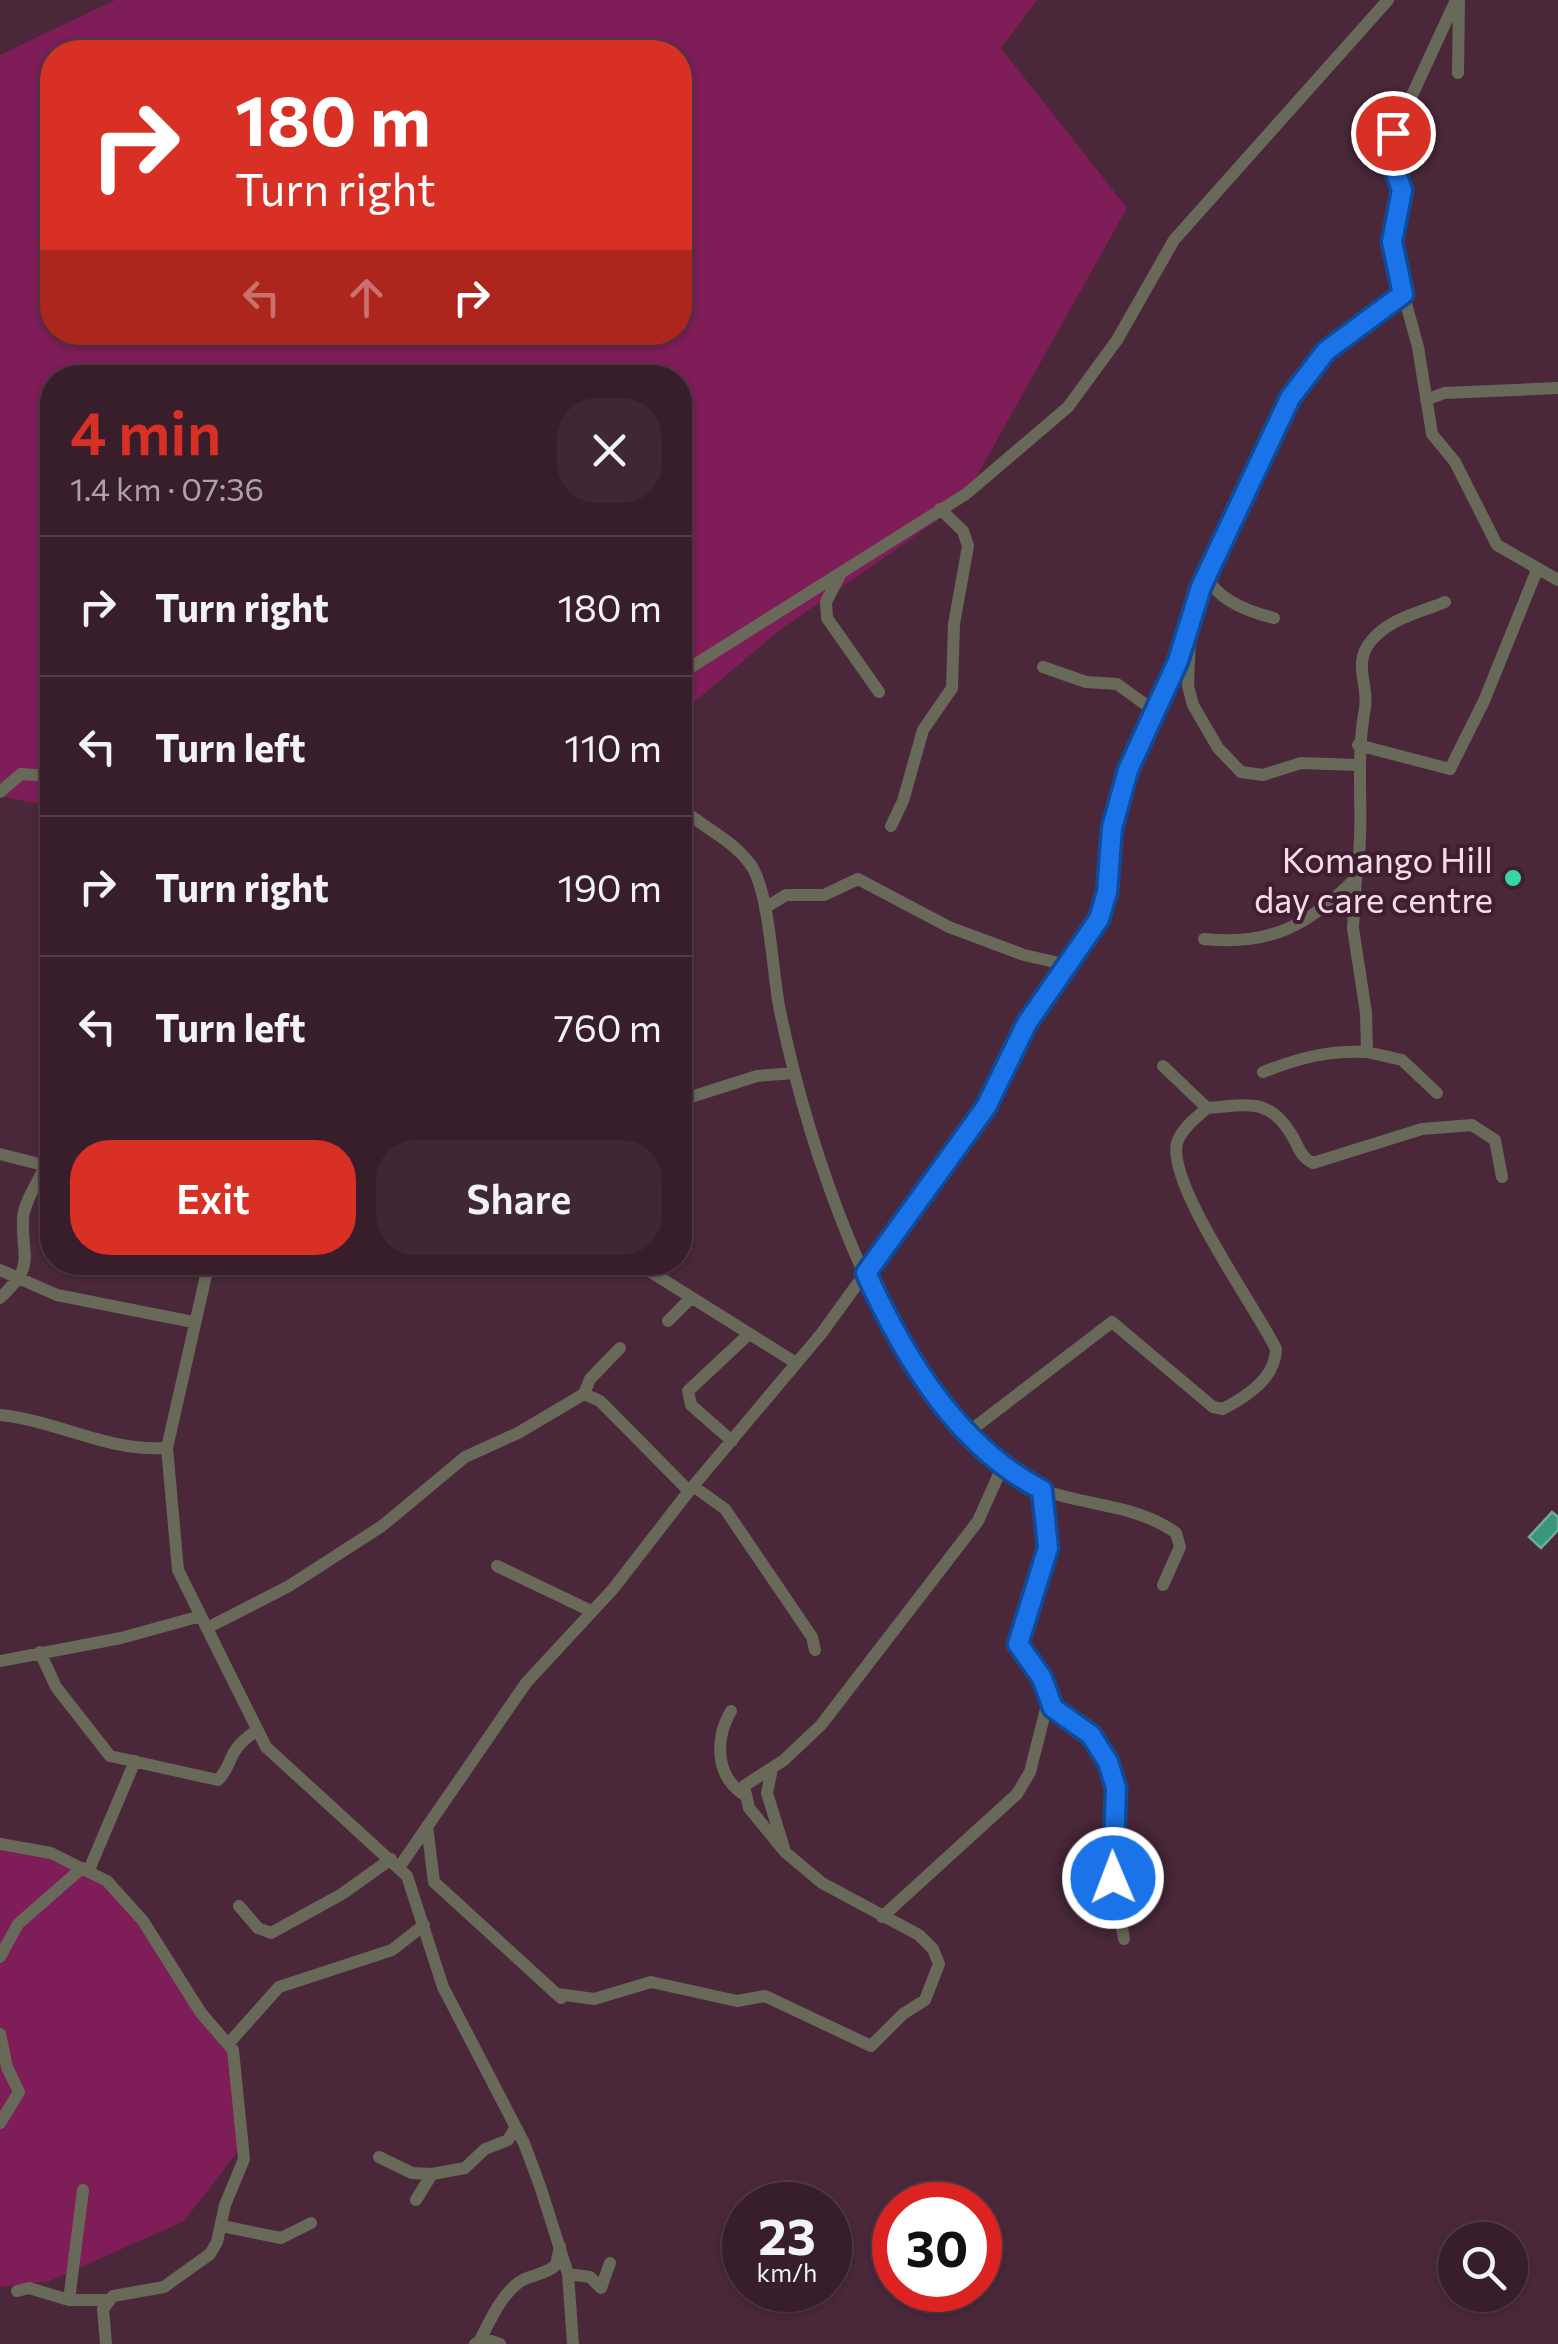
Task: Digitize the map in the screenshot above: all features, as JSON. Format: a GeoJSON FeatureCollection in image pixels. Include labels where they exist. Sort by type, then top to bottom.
{"type":"FeatureCollection","features":[{"type":"Feature","properties":{"kind":"street"},"geometry":{"type":"LineString","coordinates":[[692,666],[981,482],[1087,386],[1174,240],[1388,0]]}},
{"type":"Feature","properties":{"kind":"street"},"geometry":{"type":"LineString","coordinates":[[1457,0],[1458,74]]}},
{"type":"Feature","properties":{"kind":"street"},"geometry":{"type":"LineString","coordinates":[[1457,0],[1390,145],[1401,181],[1392,242],[1432,434],[1460,472],[1490,535],[1507,552],[1558,580]]}},
{"type":"Feature","properties":{"kind":"street"},"geometry":{"type":"LineString","coordinates":[[239,1906],[258,1928],[271,1933],[396,1862],[526,1683],[591,1611],[796,1363],[986,1107],[1027,1023],[1102,909],[1118,802],[1206,576],[1290,398],[1326,351],[1403,294]]}},
{"type":"Feature","properties":{"kind":"street"},"geometry":{"type":"LineString","coordinates":[[1426,400],[1444,393],[1558,388]]}},
{"type":"Feature","properties":{"kind":"street"},"geometry":{"type":"LineString","coordinates":[[891,826],[903,801],[924,730],[952,688],[954,624],[968,546],[963,531],[940,509]]}},
{"type":"Feature","properties":{"kind":"street"},"geometry":{"type":"LineString","coordinates":[[1358,745],[1450,769],[1484,701],[1537,570]]}},
{"type":"Feature","properties":{"kind":"street"},"geometry":{"type":"LineString","coordinates":[[841,573],[826,602],[828,618],[878,692]]}},
{"type":"Feature","properties":{"kind":"street"},"geometry":{"type":"LineString","coordinates":[[1206,576],[1221,594],[1244,608],[1274,618]]}},
{"type":"Feature","properties":{"kind":"street"},"geometry":{"type":"LineString","coordinates":[[1367,1052],[1366,1013],[1353,928],[1358,745],[1364,709],[1360,671],[1364,650],[1396,620],[1445,602]]}},
{"type":"Feature","properties":{"kind":"street"},"geometry":{"type":"LineString","coordinates":[[1188,628],[1188,686],[1193,704],[1218,748],[1240,772],[1263,776],[1301,762],[1357,765]]}},
{"type":"Feature","properties":{"kind":"street"},"geometry":{"type":"LineString","coordinates":[[1043,668],[1086,682],[1116,684],[1154,710]]}},
{"type":"Feature","properties":{"kind":"street"},"geometry":{"type":"LineString","coordinates":[[0,792],[22,774],[40,775]]}},
{"type":"Feature","properties":{"kind":"street"},"geometry":{"type":"LineString","coordinates":[[692,817],[750,864],[761,883],[794,1073],[822,1174],[899,1342],[966,1434],[1003,1466],[1042,1490],[1119,1508],[1176,1533],[1180,1547],[1164,1585]]}},
{"type":"Feature","properties":{"kind":"street"},"geometry":{"type":"LineString","coordinates":[[1204,939],[1256,942],[1285,931],[1314,916],[1356,878]]}},
{"type":"Feature","properties":{"kind":"street"},"geometry":{"type":"LineString","coordinates":[[765,908],[786,895],[824,896],[858,879],[949,927],[1024,955],[1068,965]]}},
{"type":"Feature","properties":{"kind":"street"},"geometry":{"type":"LineString","coordinates":[[1264,1072],[1304,1056],[1339,1050],[1367,1052],[1402,1060],[1436,1093]]}},
{"type":"Feature","properties":{"kind":"street"},"geometry":{"type":"LineString","coordinates":[[1164,1066],[1206,1108],[1276,1110],[1304,1158],[1312,1163],[1422,1129],[1472,1125],[1494,1140],[1502,1178]]}},
{"type":"Feature","properties":{"kind":"street"},"geometry":{"type":"LineString","coordinates":[[694,1096],[758,1076],[794,1073]]}},
{"type":"Feature","properties":{"kind":"street"},"geometry":{"type":"LineString","coordinates":[[966,1434],[1112,1322],[1213,1407],[1223,1409],[1270,1374],[1276,1350],[1230,1276],[1188,1188],[1176,1149],[1183,1131],[1206,1108]]}},
{"type":"Feature","properties":{"kind":"street"},"geometry":{"type":"LineString","coordinates":[[0,1154],[40,1164]]}},
{"type":"Feature","properties":{"kind":"street"},"geometry":{"type":"LineString","coordinates":[[0,1298],[18,1280],[28,1246],[23,1215],[40,1183]]}},
{"type":"Feature","properties":{"kind":"street"},"geometry":{"type":"LineString","coordinates":[[0,1270],[18,1280],[113,1308],[193,1322]]}},
{"type":"Feature","properties":{"kind":"street"},"geometry":{"type":"LineString","coordinates":[[206,1275],[167,1448],[178,1570],[256,1731],[286,1768],[396,1862],[417,1898],[446,1992],[524,2143],[560,2243],[568,2274],[573,2344]]}},
{"type":"Feature","properties":{"kind":"street"},"geometry":{"type":"LineString","coordinates":[[653,1275],[796,1363]]}},
{"type":"Feature","properties":{"kind":"street"},"geometry":{"type":"LineString","coordinates":[[668,1322],[689,1300]]}},
{"type":"Feature","properties":{"kind":"street"},"geometry":{"type":"LineString","coordinates":[[732,1441],[690,1404],[688,1391],[749,1334]]}},
{"type":"Feature","properties":{"kind":"street"},"geometry":{"type":"LineString","coordinates":[[0,1661],[204,1622],[289,1586],[382,1526],[465,1458],[518,1433],[584,1394],[590,1379],[620,1348]]}},
{"type":"Feature","properties":{"kind":"street"},"geometry":{"type":"LineString","coordinates":[[584,1394],[600,1401],[691,1488],[724,1510],[812,1637],[816,1650]]}},
{"type":"Feature","properties":{"kind":"street"},"geometry":{"type":"LineString","coordinates":[[0,1415],[50,1422],[129,1450],[167,1448]]}},
{"type":"Feature","properties":{"kind":"street"},"geometry":{"type":"LineString","coordinates":[[743,1794],[744,1786],[772,1768],[821,1725],[978,1522],[1003,1466]]}},
{"type":"Feature","properties":{"kind":"street"},"geometry":{"type":"LineString","coordinates":[[882,1917],[1018,1794],[1030,1772],[1048,1701],[1042,1678],[1018,1644],[1048,1548],[1042,1490]]}},
{"type":"Feature","properties":{"kind":"street"},"geometry":{"type":"LineString","coordinates":[[498,1566],[591,1611]]}},
{"type":"Feature","properties":{"kind":"street"},"geometry":{"type":"LineString","coordinates":[[40,1652],[56,1687],[102,1748],[120,1760],[218,1780],[224,1776],[232,1750],[256,1731]]}},
{"type":"Feature","properties":{"kind":"street"},"geometry":{"type":"LineString","coordinates":[[1048,1701],[1091,1735],[1113,1776],[1113,1878],[1124,1939]]}},
{"type":"Feature","properties":{"kind":"street"},"geometry":{"type":"LineString","coordinates":[[426,1823],[434,1882],[560,1997],[594,2000],[651,1982],[737,2001],[765,1996],[871,2046],[903,2014],[925,2000],[939,1964],[926,1940],[822,1883],[784,1852],[743,1794],[724,1775],[722,1726],[731,1711]]}},
{"type":"Feature","properties":{"kind":"street"},"geometry":{"type":"LineString","coordinates":[[0,1957],[18,1924],[86,1869],[135,1761]]}},
{"type":"Feature","properties":{"kind":"street"},"geometry":{"type":"LineString","coordinates":[[772,1768],[767,1793],[784,1852]]}},
{"type":"Feature","properties":{"kind":"street"},"geometry":{"type":"LineString","coordinates":[[0,1844],[51,1854],[107,1880],[142,1921],[201,2013],[229,2043],[235,2057],[244,2150],[210,2254],[164,2287],[117,2294],[108,2300],[103,2309],[106,2344]]}},
{"type":"Feature","properties":{"kind":"street"},"geometry":{"type":"LineString","coordinates":[[417,1898],[434,1882]]}},
{"type":"Feature","properties":{"kind":"street"},"geometry":{"type":"LineString","coordinates":[[229,2043],[279,1987],[392,1950],[424,1924]]}},
{"type":"Feature","properties":{"kind":"street"},"geometry":{"type":"LineString","coordinates":[[0,2034],[7,2067],[19,2092],[0,2123]]}},
{"type":"Feature","properties":{"kind":"street"},"geometry":{"type":"LineString","coordinates":[[379,2157],[412,2174],[465,2168],[485,2148],[508,2140],[514,2130]]}},
{"type":"Feature","properties":{"kind":"street"},"geometry":{"type":"LineString","coordinates":[[416,2200],[432,2174]]}},
{"type":"Feature","properties":{"kind":"street"},"geometry":{"type":"LineString","coordinates":[[69,2300],[83,2190]]}},
{"type":"Feature","properties":{"kind":"street"},"geometry":{"type":"LineString","coordinates":[[222,2226],[281,2238],[310,2223]]}},
{"type":"Feature","properties":{"kind":"street"},"geometry":{"type":"LineString","coordinates":[[500,2344],[478,2342],[494,2313],[520,2281],[542,2275],[556,2264],[560,2243]]}},
{"type":"Feature","properties":{"kind":"street"},"geometry":{"type":"LineString","coordinates":[[568,2274],[590,2277],[601,2288],[610,2263]]}},
{"type":"Feature","properties":{"kind":"street"},"geometry":{"type":"LineString","coordinates":[[18,2291],[29,2288],[69,2300],[108,2300]]}},
{"type":"Feature","properties":{"kind":"shaded area"},"geometry":{"type":"Polygon","coordinates":[[[115,0],[1037,0],[1001,48],[1127,208],[961,504],[780,630],[692,704],[692,365],[40,365],[40,804],[0,796],[0,55],[115,0]]]}},
{"type":"Feature","properties":{"kind":"shaded area"},"geometry":{"type":"Polygon","coordinates":[[[1552,1512],[1558,1517],[1558,1530],[1541,1548],[1529,1537],[1552,1512]]]}},
{"type":"Feature","properties":{"kind":"shaded area"},"geometry":{"type":"Polygon","coordinates":[[[0,1849],[37,1853],[110,1887],[228,2048],[239,2150],[184,2221],[50,2281],[0,2287],[0,1849]]]}},
{"type":"Feature","properties":{"kind":"place","name":"Komango Hill day care centre"},"geometry":{"type":"Point","coordinates":[1513,878]}},
{"type":"Feature","properties":{"kind":"route"},"geometry":{"type":"LineString","coordinates":[[1113,1878],[1116,1788],[1108,1762],[1091,1735],[1053,1708],[1042,1678],[1018,1644],[1020,1627],[1042,1580],[1048,1548],[1042,1490],[1003,1466],[966,1434],[899,1342],[866,1273],[986,1107],[1027,1023],[1099,919],[1107,892],[1112,828],[1128,770],[1178,661],[1201,587],[1290,398],[1326,351],[1403,294],[1392,242],[1402,190],[1390,157],[1393,133]]}}]}
